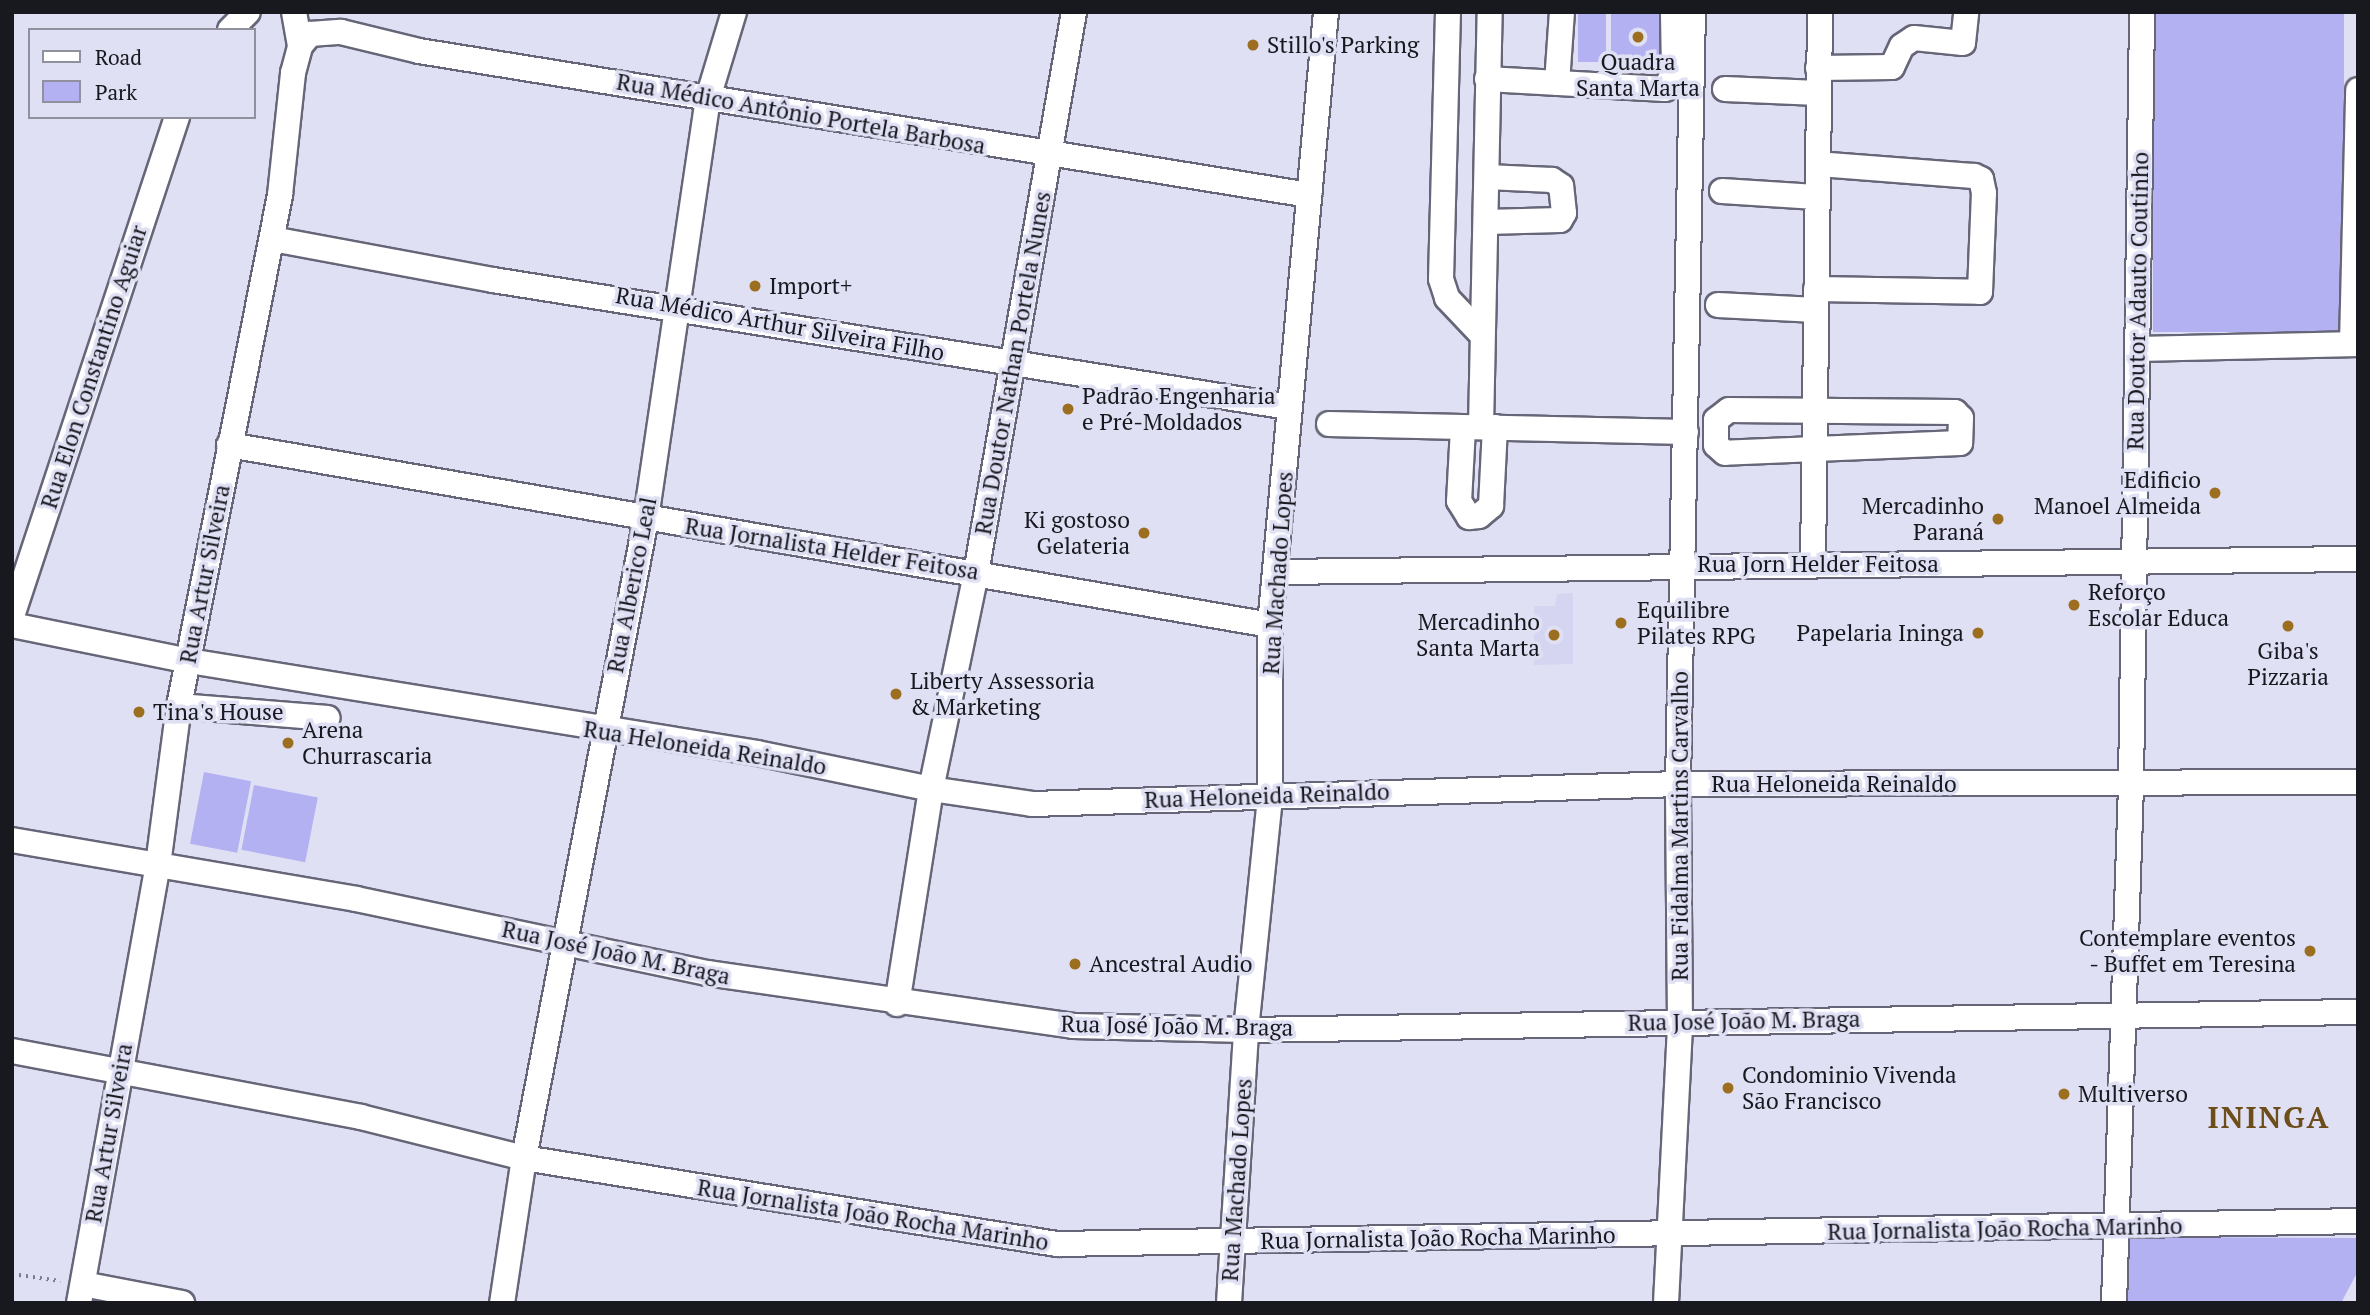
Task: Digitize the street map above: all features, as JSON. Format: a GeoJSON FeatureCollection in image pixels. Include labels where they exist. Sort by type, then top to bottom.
{"type":"FeatureCollection","features":[{"type":"Feature","properties":{"kind":"street"},"geometry":{"type":"LineString","coordinates":[[232,28],[248,12]]}},
{"type":"Feature","properties":{"kind":"street","name":"Rua Artur Silveira"},"geometry":{"type":"LineString","coordinates":[[81,1294],[158,864],[180,706],[229,445],[272,239],[300,46],[294,12]]}},
{"type":"Feature","properties":{"kind":"street","name":"Rua Alberico Leal"},"geometry":{"type":"LineString","coordinates":[[524,1158],[646,519],[708,98],[734,12]]}},
{"type":"Feature","properties":{"kind":"street","name":"Rua Doutor Nathan Portela Nunes"},"geometry":{"type":"LineString","coordinates":[[897,1003],[931,789],[976,573],[1010,363],[1074,12]]}},
{"type":"Feature","properties":{"kind":"street","name":"Rua Machado Lopes"},"geometry":{"type":"LineString","coordinates":[[1229,1303],[1246,1030],[1270,796],[1270,625],[1277,572],[1289,407],[1326,12]]}},
{"type":"Feature","properties":{"kind":"street"},"geometry":{"type":"LineString","coordinates":[[1448,12],[1441,279],[1447,298],[1481,334]]}},
{"type":"Feature","properties":{"kind":"street"},"geometry":{"type":"LineString","coordinates":[[1480,427],[1490,12]]}},
{"type":"Feature","properties":{"kind":"street"},"geometry":{"type":"LineString","coordinates":[[1557,83],[1562,12]]}},
{"type":"Feature","properties":{"kind":"street"},"geometry":{"type":"LineString","coordinates":[[1487,79],[1665,89],[1674,72],[1673,12]]}},
{"type":"Feature","properties":{"kind":"street","name":"Rua Fidalma Martins Carvalho"},"geometry":{"type":"LineString","coordinates":[[1667,1303],[1667,1235],[1679,1022],[1678,785],[1693,12]]}},
{"type":"Feature","properties":{"kind":"street"},"geometry":{"type":"LineString","coordinates":[[1813,564],[1812,452],[1820,12]]}},
{"type":"Feature","properties":{"kind":"street"},"geometry":{"type":"LineString","coordinates":[[1818,68],[1892,67],[1902,46],[1914,38],[1963,43],[1966,12]]}},
{"type":"Feature","properties":{"kind":"street","name":"Rua Doutor Adauto Coutinho"},"geometry":{"type":"LineString","coordinates":[[2114,1303],[2131,784],[2132,562],[2138,349],[2142,12]]}},
{"type":"Feature","properties":{"kind":"street","name":"Rua Médico Antônio Portela Barbosa"},"geometry":{"type":"LineString","coordinates":[[300,46],[310,34],[341,32],[419,51],[1049,156],[1309,195]]}},
{"type":"Feature","properties":{"kind":"street"},"geometry":{"type":"LineString","coordinates":[[1725,89],[1818,93]]}},
{"type":"Feature","properties":{"kind":"street"},"geometry":{"type":"LineString","coordinates":[[2138,349],[2355,344],[2358,90]]}},
{"type":"Feature","properties":{"kind":"street","name":"Rua Elon Constantino Aguiar"},"geometry":{"type":"LineString","coordinates":[[12,616],[176,119]]}},
{"type":"Feature","properties":{"kind":"street"},"geometry":{"type":"LineString","coordinates":[[1718,305],[1980,292],[1984,193],[1981,179],[1974,176],[1818,164]]}},
{"type":"Feature","properties":{"kind":"street"},"geometry":{"type":"LineString","coordinates":[[1486,177],[1552,180],[1561,186],[1564,213],[1560,220],[1486,222]]}},
{"type":"Feature","properties":{"kind":"street"},"geometry":{"type":"LineString","coordinates":[[1721,191],[1816,197]]}},
{"type":"Feature","properties":{"kind":"street","name":"Rua Médico Arthur Silveira Filho"},"geometry":{"type":"LineString","coordinates":[[272,239],[1289,407]]}},
{"type":"Feature","properties":{"kind":"street"},"geometry":{"type":"LineString","coordinates":[[1729,410],[1814,413],[1955,412],[1961,418],[1960,443],[1812,452],[1725,453],[1716,445],[1719,415],[1729,410]]}},
{"type":"Feature","properties":{"kind":"street"},"geometry":{"type":"LineString","coordinates":[[1329,424],[1686,432]]}},
{"type":"Feature","properties":{"kind":"street","name":"Rua Jornalista Helder Feitosa"},"geometry":{"type":"LineString","coordinates":[[229,445],[1270,625]]}},
{"type":"Feature","properties":{"kind":"street","name":"Rua Jorn Helder Feitosa"},"geometry":{"type":"LineString","coordinates":[[1277,572],[1684,565],[2358,559]]}},
{"type":"Feature","properties":{"kind":"street","name":"Rua Heloneida Reinaldo"},"geometry":{"type":"LineString","coordinates":[[12,625],[189,661],[604,731],[757,753],[931,789],[1032,804],[1678,785],[2358,782]]}},
{"type":"Feature","properties":{"kind":"street"},"geometry":{"type":"LineString","coordinates":[[180,706],[328,718]]}},
{"type":"Feature","properties":{"kind":"street","name":"Rua José João M. Braga"},"geometry":{"type":"LineString","coordinates":[[12,840],[356,899],[707,973],[897,1003],[1073,1026],[1246,1030],[2124,1013],[2358,1012]]}},
{"type":"Feature","properties":{"kind":"street","name":"Rua Jornalista João Rocha Marinho"},"geometry":{"type":"LineString","coordinates":[[12,1051],[119,1074],[361,1117],[524,1158],[1057,1244],[2358,1222]]}},
{"type":"Feature","properties":{"kind":"street"},"geometry":{"type":"LineString","coordinates":[[502,1303],[524,1158]]}},
{"type":"Feature","properties":{"kind":"street"},"geometry":{"type":"LineString","coordinates":[[81,1294],[182,1303]]}},
{"type":"Feature","properties":{"kind":"path"},"geometry":{"type":"LineString","coordinates":[[12,1274],[81,1294]]}},
{"type":"Feature","properties":{"kind":"shaded area","name":"Mercadinho Santa Marta"},"geometry":{"type":"Polygon","coordinates":[[[1573,593],[1573,664],[1534,665],[1534,606],[1555,606],[1557,594],[1573,593]]]}},
{"type":"Feature","properties":{"kind":"green space"},"geometry":{"type":"Polygon","coordinates":[[[1578,12],[1606,12],[1606,62],[1578,62],[1578,12]]]}},
{"type":"Feature","properties":{"kind":"green space","name":"Quadra Santa Marta"},"geometry":{"type":"Polygon","coordinates":[[[1611,12],[1665,12],[1665,62],[1611,62],[1611,12]]]}},
{"type":"Feature","properties":{"kind":"green space"},"geometry":{"type":"Polygon","coordinates":[[[2153,12],[2344,12],[2344,332],[2153,332],[2153,12]]]}},
{"type":"Feature","properties":{"kind":"green space"},"geometry":{"type":"Polygon","coordinates":[[[204,772],[251,781],[237,853],[190,844],[204,772]]]}},
{"type":"Feature","properties":{"kind":"green space"},"geometry":{"type":"Polygon","coordinates":[[[254,785],[318,797],[305,862],[241,850],[254,785]]]}},
{"type":"Feature","properties":{"kind":"green space"},"geometry":{"type":"Polygon","coordinates":[[[2127,1237],[2358,1238],[2358,1271],[2341,1303],[2126,1303],[2127,1237]]]}},
{"type":"Feature","properties":{"kind":"place","name":"Quadra Santa Marta"},"geometry":{"type":"Point","coordinates":[1638,37]}},
{"type":"Feature","properties":{"kind":"place","name":"Stillo's Parking"},"geometry":{"type":"Point","coordinates":[1253,45]}},
{"type":"Feature","properties":{"kind":"place","name":"Import+"},"geometry":{"type":"Point","coordinates":[755,286]}},
{"type":"Feature","properties":{"kind":"place","name":"Padrão Engenharia e Pré-Moldados"},"geometry":{"type":"Point","coordinates":[1068,409]}},
{"type":"Feature","properties":{"kind":"place","name":"Edificio Manoel Almeida"},"geometry":{"type":"Point","coordinates":[2215,493]}},
{"type":"Feature","properties":{"kind":"place","name":"Mercadinho Paraná"},"geometry":{"type":"Point","coordinates":[1998,519]}},
{"type":"Feature","properties":{"kind":"place","name":"Ki gostoso Gelateria"},"geometry":{"type":"Point","coordinates":[1144,533]}},
{"type":"Feature","properties":{"kind":"place","name":"Reforço Escolar Educa"},"geometry":{"type":"Point","coordinates":[2074,605]}},
{"type":"Feature","properties":{"kind":"place","name":"Equilibre Pilates RPG"},"geometry":{"type":"Point","coordinates":[1621,623]}},
{"type":"Feature","properties":{"kind":"place","name":"Giba's Pizzaria"},"geometry":{"type":"Point","coordinates":[2288,626]}},
{"type":"Feature","properties":{"kind":"place","name":"Papelaria Ininga"},"geometry":{"type":"Point","coordinates":[1978,633]}},
{"type":"Feature","properties":{"kind":"place","name":"Mercadinho Santa Marta"},"geometry":{"type":"Point","coordinates":[1554,635]}},
{"type":"Feature","properties":{"kind":"place","name":"Liberty Assessoria & Marketing"},"geometry":{"type":"Point","coordinates":[896,694]}},
{"type":"Feature","properties":{"kind":"place","name":"Tina's House"},"geometry":{"type":"Point","coordinates":[139,712]}},
{"type":"Feature","properties":{"kind":"place","name":"Arena Churrascaria"},"geometry":{"type":"Point","coordinates":[288,743]}},
{"type":"Feature","properties":{"kind":"place","name":"Contemplare eventos - Buffet em Teresina"},"geometry":{"type":"Point","coordinates":[2310,951]}},
{"type":"Feature","properties":{"kind":"place","name":"Ancestral Audio"},"geometry":{"type":"Point","coordinates":[1075,964]}},
{"type":"Feature","properties":{"kind":"place","name":"Condominio Vivenda São Francisco"},"geometry":{"type":"Point","coordinates":[1728,1088]}},
{"type":"Feature","properties":{"kind":"place","name":"Multiverso"},"geometry":{"type":"Point","coordinates":[2064,1094]}},
{"type":"Feature","properties":{"kind":"district","name":"ININGA"},"geometry":{"type":"Point","coordinates":[2269,1117]}}]}
